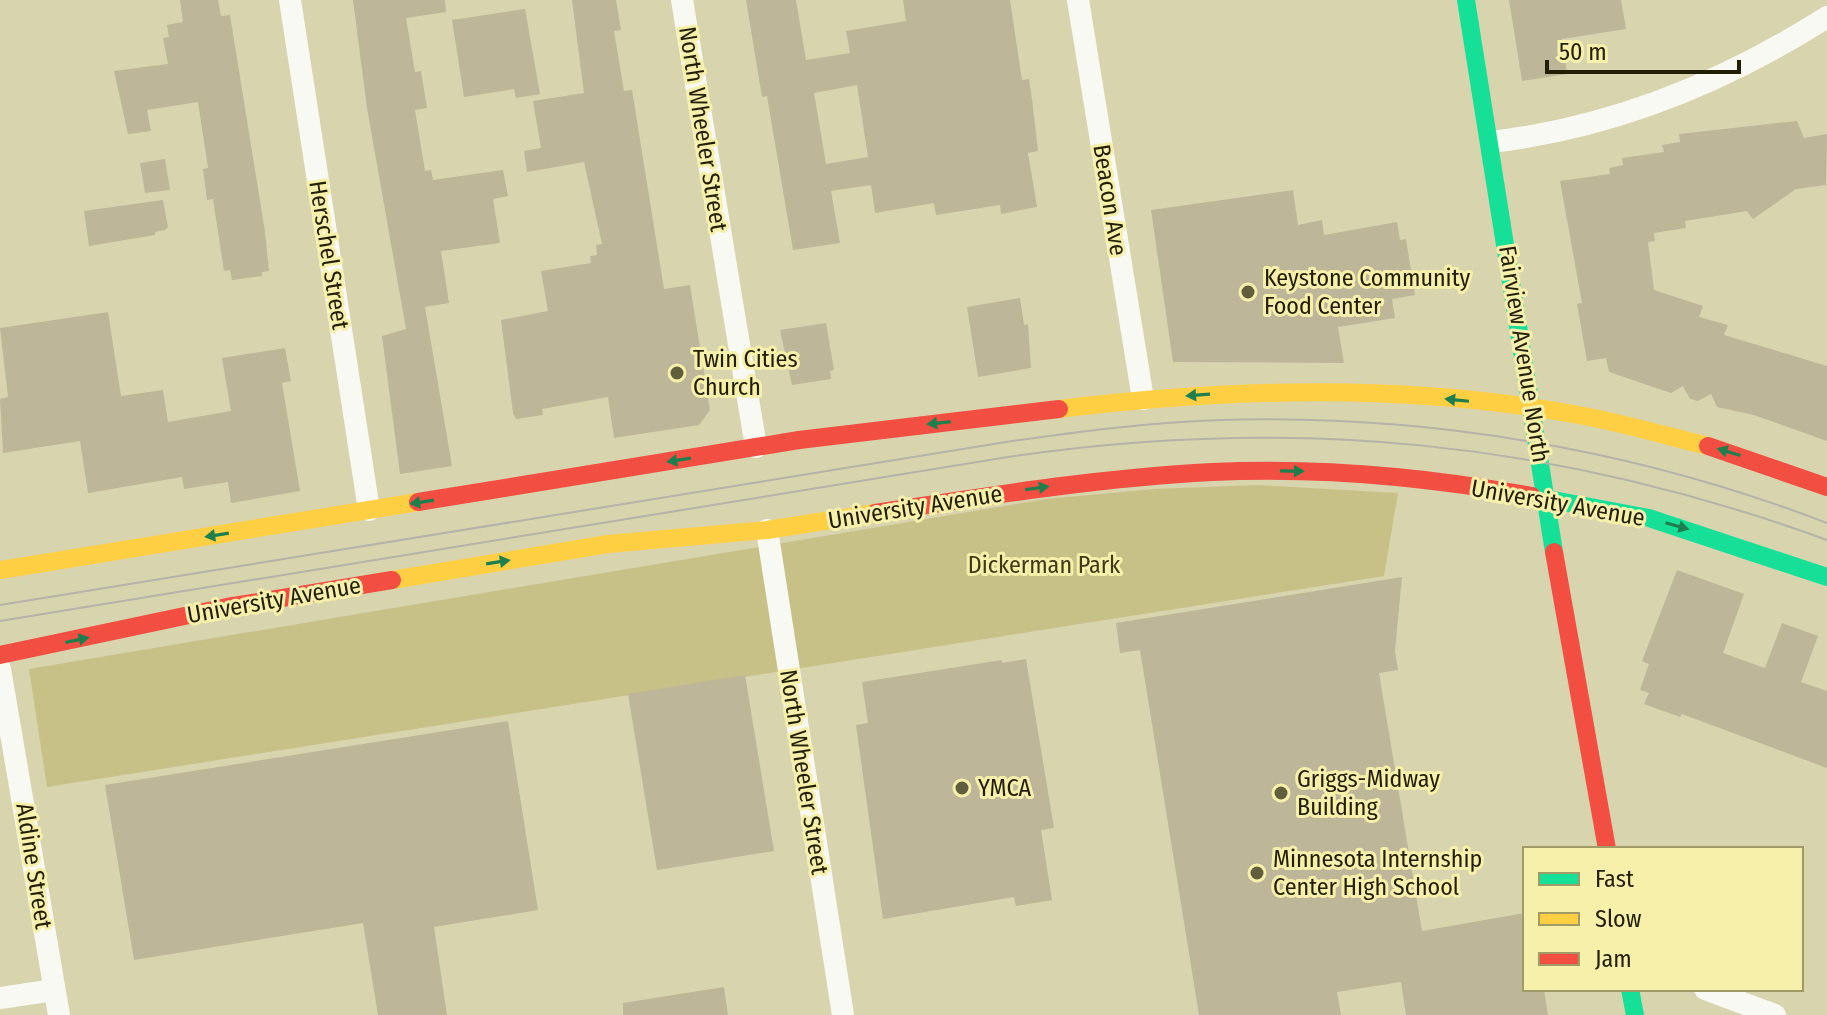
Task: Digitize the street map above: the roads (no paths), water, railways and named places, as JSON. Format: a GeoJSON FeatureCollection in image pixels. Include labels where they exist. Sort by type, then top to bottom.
{"type":"FeatureCollection","features":[{"type":"Feature","properties":{"kind":"main road","name":"Fairview Avenue North"},"geometry":{"type":"LineString","coordinates":[[1466,0],[1534,409],[1545,500],[1607,847]]}},
{"type":"Feature","properties":{"kind":"main road"},"geometry":{"type":"LineString","coordinates":[[0,570],[756,447],[1143,399],[1317,391],[1415,395],[1583,416],[1669,435],[1827,487]]}},
{"type":"Feature","properties":{"kind":"main road","name":"University Avenue"},"geometry":{"type":"LineString","coordinates":[[0,655],[227,607],[608,544],[767,530],[1060,485],[1214,472],[1368,475],[1492,489],[1674,525],[1827,577]]}},
{"type":"Feature","properties":{"kind":"main road"},"geometry":{"type":"LineString","coordinates":[[1630,991],[1635,1015]]}},
{"type":"Feature","properties":{"kind":"street","name":"Herschel Street"},"geometry":{"type":"LineString","coordinates":[[290,0],[369,510]]}},
{"type":"Feature","properties":{"kind":"street","name":"North Wheeler Street"},"geometry":{"type":"LineString","coordinates":[[682,0],[756,447]]}},
{"type":"Feature","properties":{"kind":"street","name":"Beacon Ave"},"geometry":{"type":"LineString","coordinates":[[1078,0],[1143,399]]}},
{"type":"Feature","properties":{"kind":"street"},"geometry":{"type":"LineString","coordinates":[[1491,142],[1598,123],[1654,104],[1764,53],[1827,17]]}},
{"type":"Feature","properties":{"kind":"street","name":"North Wheeler Street"},"geometry":{"type":"LineString","coordinates":[[767,530],[843,1015]]}},
{"type":"Feature","properties":{"kind":"street","name":"Aldine Street"},"geometry":{"type":"LineString","coordinates":[[0,669],[59,1015]]}},
{"type":"Feature","properties":{"kind":"street"},"geometry":{"type":"LineString","coordinates":[[0,998],[54,990]]}},
{"type":"Feature","properties":{"kind":"street"},"geometry":{"type":"LineString","coordinates":[[1710,991],[1775,1015]]}},
{"type":"Feature","properties":{"kind":"tram line"},"geometry":{"type":"LineString","coordinates":[[0,605],[1006,442],[1195,421],[1376,423],[1453,430],[1529,442],[1605,456],[1680,475],[1827,523]]}},
{"type":"Feature","properties":{"kind":"tram line"},"geometry":{"type":"LineString","coordinates":[[0,621],[1008,457],[1114,444],[1218,438],[1321,439],[1423,446],[1524,459],[1625,479],[1726,506],[1827,540]]}},
{"type":"Feature","properties":{"kind":"place","name":"Keystone Community Food Center"},"geometry":{"type":"Point","coordinates":[1248,292]}},
{"type":"Feature","properties":{"kind":"place","name":"Twin Cities Church"},"geometry":{"type":"Point","coordinates":[677,373]}},
{"type":"Feature","properties":{"kind":"place","name":"YMCA"},"geometry":{"type":"Point","coordinates":[962,788]}},
{"type":"Feature","properties":{"kind":"place","name":"Griggs-Midway Building"},"geometry":{"type":"Point","coordinates":[1281,793]}},
{"type":"Feature","properties":{"kind":"place","name":"Minnesota Internship Center High School"},"geometry":{"type":"Point","coordinates":[1257,873]}},
{"type":"Feature","properties":{"kind":"park label","name":"Dickerman Park"},"geometry":{"type":"Point","coordinates":[1044,565]}}]}
